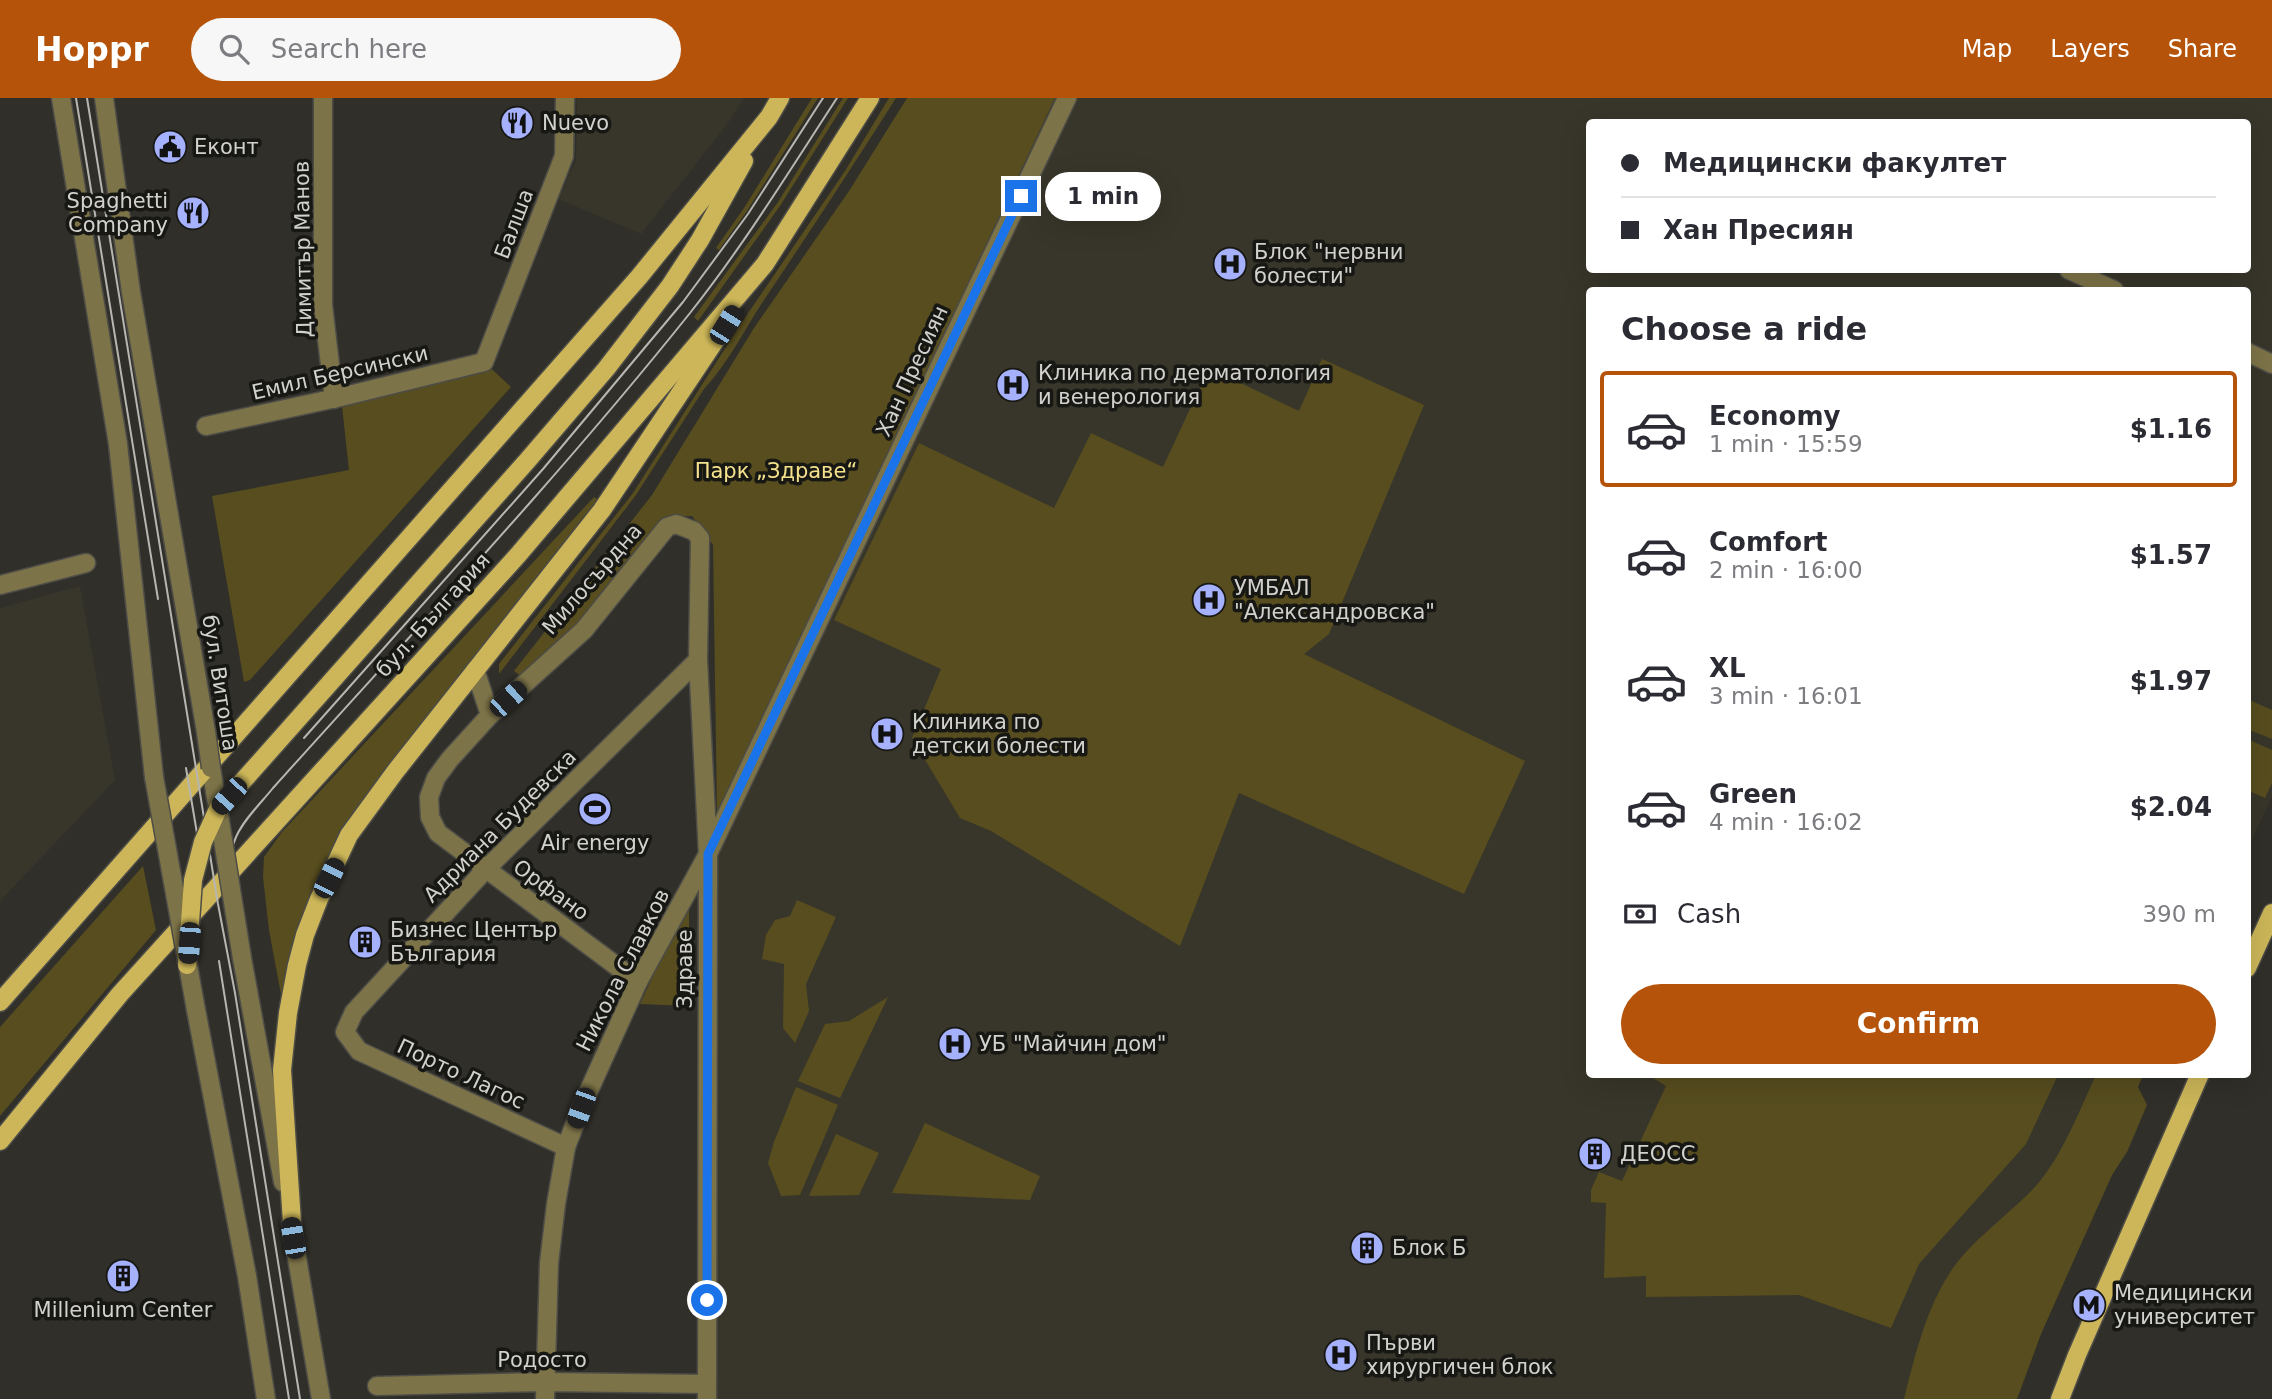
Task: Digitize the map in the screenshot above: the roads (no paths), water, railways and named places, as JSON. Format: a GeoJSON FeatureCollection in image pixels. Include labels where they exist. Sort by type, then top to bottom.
{"type":"FeatureCollection","features":[{"type":"Feature","properties":{"kind":"main road"},"geometry":{"type":"LineString","coordinates":[[187,965],[193,880],[218,808],[606,369],[670,286],[780,98]]}},
{"type":"Feature","properties":{"kind":"main road","name":"бул. България"},"geometry":{"type":"LineString","coordinates":[[0,1141],[120,994],[518,555],[765,264],[870,98]]}},
{"type":"Feature","properties":{"kind":"main road"},"geometry":{"type":"LineString","coordinates":[[0,1002],[639,277],[769,117]]}},
{"type":"Feature","properties":{"kind":"main road"},"geometry":{"type":"LineString","coordinates":[[293,1238],[282,1070],[288,1013],[305,935],[349,835],[394,772],[602,510],[765,264]]}},
{"type":"Feature","properties":{"kind":"main road"},"geometry":{"type":"LineString","coordinates":[[2251,960],[2270,922]]}},
{"type":"Feature","properties":{"kind":"main road"},"geometry":{"type":"LineString","coordinates":[[2060,1399],[2198,1078]]}},
{"type":"Feature","properties":{"kind":"street"},"geometry":{"type":"LineString","coordinates":[[61,98],[118,443],[154,777],[247,1276],[266,1399]]}},
{"type":"Feature","properties":{"kind":"street","name":"бул. Витоша"},"geometry":{"type":"LineString","coordinates":[[104,98],[131,292],[248,992],[321,1399]]}},
{"type":"Feature","properties":{"kind":"street","name":"Димитър Манов"},"geometry":{"type":"LineString","coordinates":[[323,98],[323,305],[334,399]]}},
{"type":"Feature","properties":{"kind":"street","name":"Балша"},"geometry":{"type":"LineString","coordinates":[[484,362],[564,156],[565,98]]}},
{"type":"Feature","properties":{"kind":"street","name":"Хан Пресиян"},"geometry":{"type":"LineString","coordinates":[[708,854],[1067,98]]}},
{"type":"Feature","properties":{"kind":"street"},"geometry":{"type":"LineString","coordinates":[[2076,273],[2107,287]]}},
{"type":"Feature","properties":{"kind":"street"},"geometry":{"type":"LineString","coordinates":[[2251,354],[2272,363]]}},
{"type":"Feature","properties":{"kind":"street","name":"Емил Берсински"},"geometry":{"type":"LineString","coordinates":[[206,426],[334,399],[484,362]]}},
{"type":"Feature","properties":{"kind":"street","name":"Милосърдна"},"geometry":{"type":"LineString","coordinates":[[438,833],[430,817],[429,797],[436,778],[450,759],[490,715],[584,630],[667,527],[676,524],[685,526],[700,538]]}},
{"type":"Feature","properties":{"kind":"street","name":"Здраве"},"geometry":{"type":"LineString","coordinates":[[700,538],[698,660],[708,854],[707,1391]]}},
{"type":"Feature","properties":{"kind":"street"},"geometry":{"type":"LineString","coordinates":[[0,585],[86,563]]}},
{"type":"Feature","properties":{"kind":"street","name":"Адриана Будевска"},"geometry":{"type":"LineString","coordinates":[[345,1032],[354,1012],[485,870],[698,660]]}},
{"type":"Feature","properties":{"kind":"street"},"geometry":{"type":"LineString","coordinates":[[475,670],[490,715]]}},
{"type":"Feature","properties":{"kind":"street","name":"Орфано"},"geometry":{"type":"LineString","coordinates":[[438,833],[638,982]]}},
{"type":"Feature","properties":{"kind":"street","name":"Никола Славков"},"geometry":{"type":"LineString","coordinates":[[545,1390],[549,1262],[566,1147],[638,982],[708,854]]}},
{"type":"Feature","properties":{"kind":"street","name":"Порто Лагос"},"geometry":{"type":"LineString","coordinates":[[345,1032],[359,1051],[566,1147]]}},
{"type":"Feature","properties":{"kind":"street","name":"Родосто"},"geometry":{"type":"LineString","coordinates":[[377,1386],[707,1391]]}},
{"type":"Feature","properties":{"kind":"tram line"},"geometry":{"type":"LineString","coordinates":[[76,98],[158,599]]}},
{"type":"Feature","properties":{"kind":"tram line"},"geometry":{"type":"LineString","coordinates":[[87,98],[300,1399]]}},
{"type":"Feature","properties":{"kind":"tram line"},"geometry":{"type":"LineString","coordinates":[[304,738],[543,469],[683,302],[748,214],[823,98]]}},
{"type":"Feature","properties":{"kind":"tram line"},"geometry":{"type":"LineString","coordinates":[[228,921],[230,857],[239,830],[273,788],[538,494],[690,313],[766,207],[837,98]]}},
{"type":"Feature","properties":{"kind":"tram line"},"geometry":{"type":"LineString","coordinates":[[186,768],[204,875]]}},
{"type":"Feature","properties":{"kind":"tram line"},"geometry":{"type":"LineString","coordinates":[[219,961],[289,1399]]}},
{"type":"Feature","properties":{"kind":"place","name":"Nuevo"},"geometry":{"type":"Point","coordinates":[517,123]}},
{"type":"Feature","properties":{"kind":"place","name":"Еконт"},"geometry":{"type":"Point","coordinates":[170,147]}},
{"type":"Feature","properties":{"kind":"place","name":"Spaghetti Company"},"geometry":{"type":"Point","coordinates":[193,213]}},
{"type":"Feature","properties":{"kind":"place","name":"Блок \"нервни болести\""},"geometry":{"type":"Point","coordinates":[1230,264]}},
{"type":"Feature","properties":{"kind":"place","name":"Клиника по дерматология и венерология"},"geometry":{"type":"Point","coordinates":[1013,385]}},
{"type":"Feature","properties":{"kind":"place","name":"УМБАЛ \"Александровска\""},"geometry":{"type":"Point","coordinates":[1209,600]}},
{"type":"Feature","properties":{"kind":"place","name":"Клиника по детски болести"},"geometry":{"type":"Point","coordinates":[887,734]}},
{"type":"Feature","properties":{"kind":"place","name":"Air energy"},"geometry":{"type":"Point","coordinates":[595,809]}},
{"type":"Feature","properties":{"kind":"place","name":"Бизнес Център България"},"geometry":{"type":"Point","coordinates":[365,942]}},
{"type":"Feature","properties":{"kind":"place","name":"УБ \"Майчин дом\""},"geometry":{"type":"Point","coordinates":[955,1044]}},
{"type":"Feature","properties":{"kind":"place","name":"ДЕОСС"},"geometry":{"type":"Point","coordinates":[1595,1154]}},
{"type":"Feature","properties":{"kind":"place","name":"Блок Б"},"geometry":{"type":"Point","coordinates":[1367,1248]}},
{"type":"Feature","properties":{"kind":"place","name":"Millenium Center"},"geometry":{"type":"Point","coordinates":[123,1276]}},
{"type":"Feature","properties":{"kind":"place","name":"Медицински университет"},"geometry":{"type":"Point","coordinates":[2089,1305]}},
{"type":"Feature","properties":{"kind":"place","name":"Първи хирургичен блок"},"geometry":{"type":"Point","coordinates":[1341,1355]}},
{"type":"Feature","properties":{"kind":"park label","name":"Парк „Здраве“"},"geometry":{"type":"Point","coordinates":[776,471]}}]}
